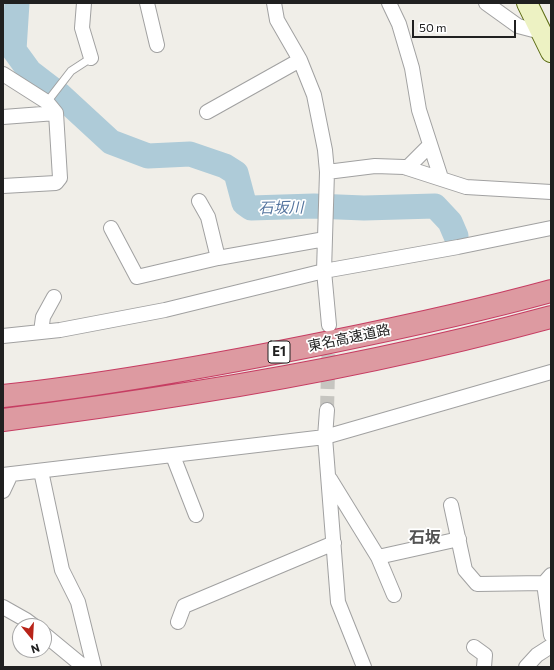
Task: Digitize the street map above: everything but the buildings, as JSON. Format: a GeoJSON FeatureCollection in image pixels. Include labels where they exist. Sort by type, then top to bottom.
{"type":"FeatureCollection","features":[{"type":"Feature","properties":{"kind":"highway"},"geometry":{"type":"LineString","coordinates":[[519,300],[551,288]]}},
{"type":"Feature","properties":{"kind":"highway","name":"東名高速道路"},"geometry":{"type":"LineString","coordinates":[[3,396],[68,389],[226,363],[360,336],[519,300],[551,291]]}},
{"type":"Feature","properties":{"kind":"highway","name":"東名高速道路"},"geometry":{"type":"LineString","coordinates":[[3,420],[192,393],[321,370],[423,348],[551,317]]}},
{"type":"Feature","properties":{"kind":"street"},"geometry":{"type":"LineString","coordinates":[[84,3],[82,28],[91,58]]}},
{"type":"Feature","properties":{"kind":"street"},"geometry":{"type":"LineString","coordinates":[[147,3],[158,45]]}},
{"type":"Feature","properties":{"kind":"street"},"geometry":{"type":"LineString","coordinates":[[274,3],[277,20],[300,60],[314,95],[327,172],[324,271],[329,325]]}},
{"type":"Feature","properties":{"kind":"street"},"geometry":{"type":"LineString","coordinates":[[389,3],[399,24],[410,61],[419,110],[441,178]]}},
{"type":"Feature","properties":{"kind":"street"},"geometry":{"type":"LineString","coordinates":[[486,3],[518,26],[541,32]]}},
{"type":"Feature","properties":{"kind":"street"},"geometry":{"type":"LineString","coordinates":[[527,3],[551,52]]}},
{"type":"Feature","properties":{"kind":"street"},"geometry":{"type":"LineString","coordinates":[[207,112],[300,60]]}},
{"type":"Feature","properties":{"kind":"street"},"geometry":{"type":"LineString","coordinates":[[3,74],[50,105],[60,178],[56,184],[3,186]]}},
{"type":"Feature","properties":{"kind":"street"},"geometry":{"type":"LineString","coordinates":[[3,117],[50,105]]}},
{"type":"Feature","properties":{"kind":"street"},"geometry":{"type":"LineString","coordinates":[[407,168],[430,145]]}},
{"type":"Feature","properties":{"kind":"street"},"geometry":{"type":"LineString","coordinates":[[327,172],[375,166],[407,168],[466,187],[551,192]]}},
{"type":"Feature","properties":{"kind":"street"},"geometry":{"type":"LineString","coordinates":[[199,201],[208,217],[218,258]]}},
{"type":"Feature","properties":{"kind":"street"},"geometry":{"type":"LineString","coordinates":[[111,228],[137,277],[218,258],[325,239]]}},
{"type":"Feature","properties":{"kind":"street"},"geometry":{"type":"LineString","coordinates":[[3,336],[60,330],[165,310],[324,271],[458,247],[551,228]]}},
{"type":"Feature","properties":{"kind":"street"},"geometry":{"type":"LineString","coordinates":[[41,332],[43,317],[54,296]]}},
{"type":"Feature","properties":{"kind":"street"},"geometry":{"type":"LineString","coordinates":[[3,491],[7,474],[173,456],[326,437],[551,372]]}},
{"type":"Feature","properties":{"kind":"street"},"geometry":{"type":"LineString","coordinates":[[327,410],[326,437],[338,602],[364,667]]}},
{"type":"Feature","properties":{"kind":"street"},"geometry":{"type":"LineString","coordinates":[[173,456],[196,515]]}},
{"type":"Feature","properties":{"kind":"street"},"geometry":{"type":"LineString","coordinates":[[41,471],[62,570],[78,602],[94,667]]}},
{"type":"Feature","properties":{"kind":"street"},"geometry":{"type":"LineString","coordinates":[[329,477],[378,558],[394,595]]}},
{"type":"Feature","properties":{"kind":"street"},"geometry":{"type":"LineString","coordinates":[[451,505],[464,570],[477,584],[547,579],[551,635]]}},
{"type":"Feature","properties":{"kind":"street"},"geometry":{"type":"LineString","coordinates":[[378,558],[459,539]]}},
{"type":"Feature","properties":{"kind":"street"},"geometry":{"type":"LineString","coordinates":[[178,622],[184,606],[334,543]]}},
{"type":"Feature","properties":{"kind":"street"},"geometry":{"type":"LineString","coordinates":[[3,607],[22,618]]}},
{"type":"Feature","properties":{"kind":"street"},"geometry":{"type":"LineString","coordinates":[[52,641],[84,667]]}},
{"type":"Feature","properties":{"kind":"street"},"geometry":{"type":"LineString","coordinates":[[526,667],[537,655],[551,646]]}},
{"type":"Feature","properties":{"kind":"street"},"geometry":{"type":"LineString","coordinates":[[474,647],[485,655],[484,667]]}},
{"type":"Feature","properties":{"kind":"lane"},"geometry":{"type":"LineString","coordinates":[[50,105],[62,83],[71,71],[91,58]]}},
{"type":"Feature","properties":{"kind":"waterway","name":"石坂川"},"geometry":{"type":"LineString","coordinates":[[17,3],[14,50],[30,72],[60,95],[111,142],[148,156],[190,154],[225,166],[236,173],[244,203],[251,208],[314,206],[364,208],[435,206],[450,222],[456,236]]}},
{"type":"Feature","properties":{"kind":"tunnel"},"geometry":{"type":"LineString","coordinates":[[327,410],[329,334]]}},
{"type":"Feature","properties":{"kind":"district","name":"石坂"},"geometry":{"type":"Point","coordinates":[425,538]}}]}
